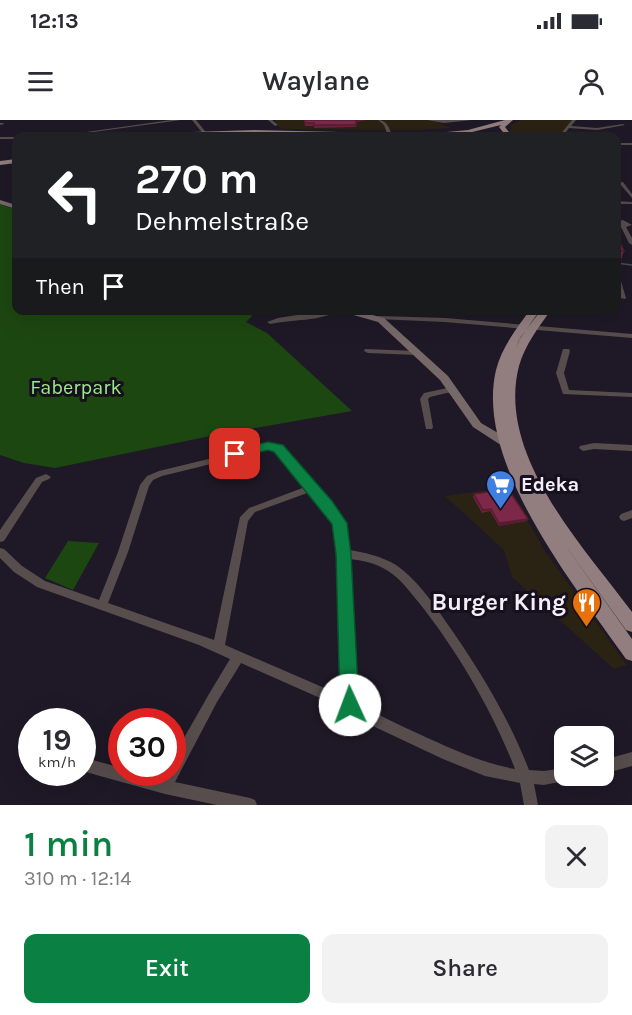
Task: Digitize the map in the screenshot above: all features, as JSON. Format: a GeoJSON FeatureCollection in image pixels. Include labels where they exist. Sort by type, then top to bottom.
{"type":"FeatureCollection","features":[{"type":"Feature","properties":{"kind":"main road"},"geometry":{"type":"LineString","coordinates":[[435,132],[472,128],[498,120]]}},
{"type":"Feature","properties":{"kind":"main road"},"geometry":{"type":"LineString","coordinates":[[493,131],[498,120]]}},
{"type":"Feature","properties":{"kind":"main road"},"geometry":{"type":"LineString","coordinates":[[493,131],[508,121]]}},
{"type":"Feature","properties":{"kind":"main road"},"geometry":{"type":"LineString","coordinates":[[472,128],[498,132]]}},
{"type":"Feature","properties":{"kind":"main road"},"geometry":{"type":"LineString","coordinates":[[250,132],[301,132]]}},
{"type":"Feature","properties":{"kind":"main road"},"geometry":{"type":"LineString","coordinates":[[364,315],[379,318],[452,388],[477,425],[510,444],[522,461],[542,499],[632,625]]}},
{"type":"Feature","properties":{"kind":"main road"},"geometry":{"type":"LineString","coordinates":[[522,461],[510,424],[508,394],[517,359],[533,315]]}},
{"type":"Feature","properties":{"kind":"main road"},"geometry":{"type":"LineString","coordinates":[[540,315],[527,327],[506,359],[500,383],[498,410],[503,440],[522,488],[561,551],[632,653]]}},
{"type":"Feature","properties":{"kind":"main road"},"geometry":{"type":"LineString","coordinates":[[561,551],[572,554],[587,564]]}},
{"type":"Feature","properties":{"kind":"street"},"geometry":{"type":"LineString","coordinates":[[97,132],[179,120]]}},
{"type":"Feature","properties":{"kind":"street"},"geometry":{"type":"LineString","coordinates":[[194,120],[204,132]]}},
{"type":"Feature","properties":{"kind":"street"},"geometry":{"type":"LineString","coordinates":[[270,120],[276,125]]}},
{"type":"Feature","properties":{"kind":"street"},"geometry":{"type":"LineString","coordinates":[[380,120],[386,125],[388,132]]}},
{"type":"Feature","properties":{"kind":"street"},"geometry":{"type":"LineString","coordinates":[[429,120],[472,128]]}},
{"type":"Feature","properties":{"kind":"street"},"geometry":{"type":"LineString","coordinates":[[564,132],[574,120]]}},
{"type":"Feature","properties":{"kind":"street"},"geometry":{"type":"LineString","coordinates":[[568,127],[597,129],[622,125]]}},
{"type":"Feature","properties":{"kind":"street"},"geometry":{"type":"LineString","coordinates":[[119,128],[125,132]]}},
{"type":"Feature","properties":{"kind":"street"},"geometry":{"type":"LineString","coordinates":[[621,183],[632,197]]}},
{"type":"Feature","properties":{"kind":"street"},"geometry":{"type":"LineString","coordinates":[[621,224],[632,243]]}},
{"type":"Feature","properties":{"kind":"street"},"geometry":{"type":"LineString","coordinates":[[270,322],[319,315]]}},
{"type":"Feature","properties":{"kind":"street"},"geometry":{"type":"LineString","coordinates":[[379,318],[436,320],[632,336]]}},
{"type":"Feature","properties":{"kind":"street"},"geometry":{"type":"LineString","coordinates":[[368,351],[417,353]]}},
{"type":"Feature","properties":{"kind":"street"},"geometry":{"type":"LineString","coordinates":[[566,351],[560,373],[566,392],[632,395]]}},
{"type":"Feature","properties":{"kind":"street"},"geometry":{"type":"LineString","coordinates":[[429,427],[424,399],[427,395],[452,388]]}},
{"type":"Feature","properties":{"kind":"street"},"geometry":{"type":"LineString","coordinates":[[102,605],[123,552],[145,485],[150,478],[274,446],[339,523],[344,554],[350,705]]}},
{"type":"Feature","properties":{"kind":"street"},"geometry":{"type":"LineString","coordinates":[[583,448],[594,446],[632,448]]}},
{"type":"Feature","properties":{"kind":"street"},"geometry":{"type":"LineString","coordinates":[[0,538],[39,480],[46,477]]}},
{"type":"Feature","properties":{"kind":"street"},"geometry":{"type":"LineString","coordinates":[[218,648],[243,520],[252,510],[311,488]]}},
{"type":"Feature","properties":{"kind":"street"},"geometry":{"type":"LineString","coordinates":[[0,552],[18,569],[41,584],[218,648],[350,705],[364,715],[454,757],[498,773],[525,777],[554,776]]}},
{"type":"Feature","properties":{"kind":"street"},"geometry":{"type":"LineString","coordinates":[[344,554],[369,557],[386,563],[398,571],[438,619],[473,672],[525,777],[531,805]]}},
{"type":"Feature","properties":{"kind":"street"},"geometry":{"type":"LineString","coordinates":[[165,787],[238,657]]}},
{"type":"Feature","properties":{"kind":"street"},"geometry":{"type":"LineString","coordinates":[[614,766],[630,764]]}},
{"type":"Feature","properties":{"kind":"street"},"geometry":{"type":"LineString","coordinates":[[96,768],[165,787],[250,805]]}},
{"type":"Feature","properties":{"kind":"shaded area"},"geometry":{"type":"Polygon","coordinates":[[[275,120],[432,120],[451,128],[280,129],[275,120]]]}},
{"type":"Feature","properties":{"kind":"shaded area"},"geometry":{"type":"Polygon","coordinates":[[[521,120],[577,120],[564,132],[510,132],[511,125],[521,120]]]}},
{"type":"Feature","properties":{"kind":"shaded area"},"geometry":{"type":"Polygon","coordinates":[[[509,487],[544,550],[627,665],[614,669],[512,577],[504,550],[445,496],[509,487]]]}},
{"type":"Feature","properties":{"kind":"green space","name":"Faberpark"},"geometry":{"type":"Polygon","coordinates":[[[0,204],[12,208],[12,315],[251,315],[246,322],[267,333],[352,411],[215,435],[55,468],[24,463],[0,455],[0,204]]]}},
{"type":"Feature","properties":{"kind":"green space"},"geometry":{"type":"Polygon","coordinates":[[[68,541],[99,543],[73,590],[45,578],[68,541]]]}},
{"type":"Feature","properties":{"kind":"building"},"geometry":{"type":"Polygon","coordinates":[[[304,120],[356,120],[356,125],[314,125],[314,123],[305,123],[304,120]]]}},
{"type":"Feature","properties":{"kind":"building","name":"Edeka"},"geometry":{"type":"Polygon","coordinates":[[[508,489],[528,519],[499,523],[491,509],[483,510],[474,494],[508,489]]]}},
{"type":"Feature","properties":{"kind":"waterway"},"geometry":{"type":"LineString","coordinates":[[621,264],[632,265]]}},
{"type":"Feature","properties":{"kind":"place","name":"Edeka"},"geometry":{"type":"Point","coordinates":[500,510]}},
{"type":"Feature","properties":{"kind":"place","name":"Burger King"},"geometry":{"type":"Point","coordinates":[587,628]}},
{"type":"Feature","properties":{"kind":"route"},"geometry":{"type":"LineString","coordinates":[[235,454],[268,446],[279,448],[336,516],[342,531],[344,554],[350,705]]}}]}
